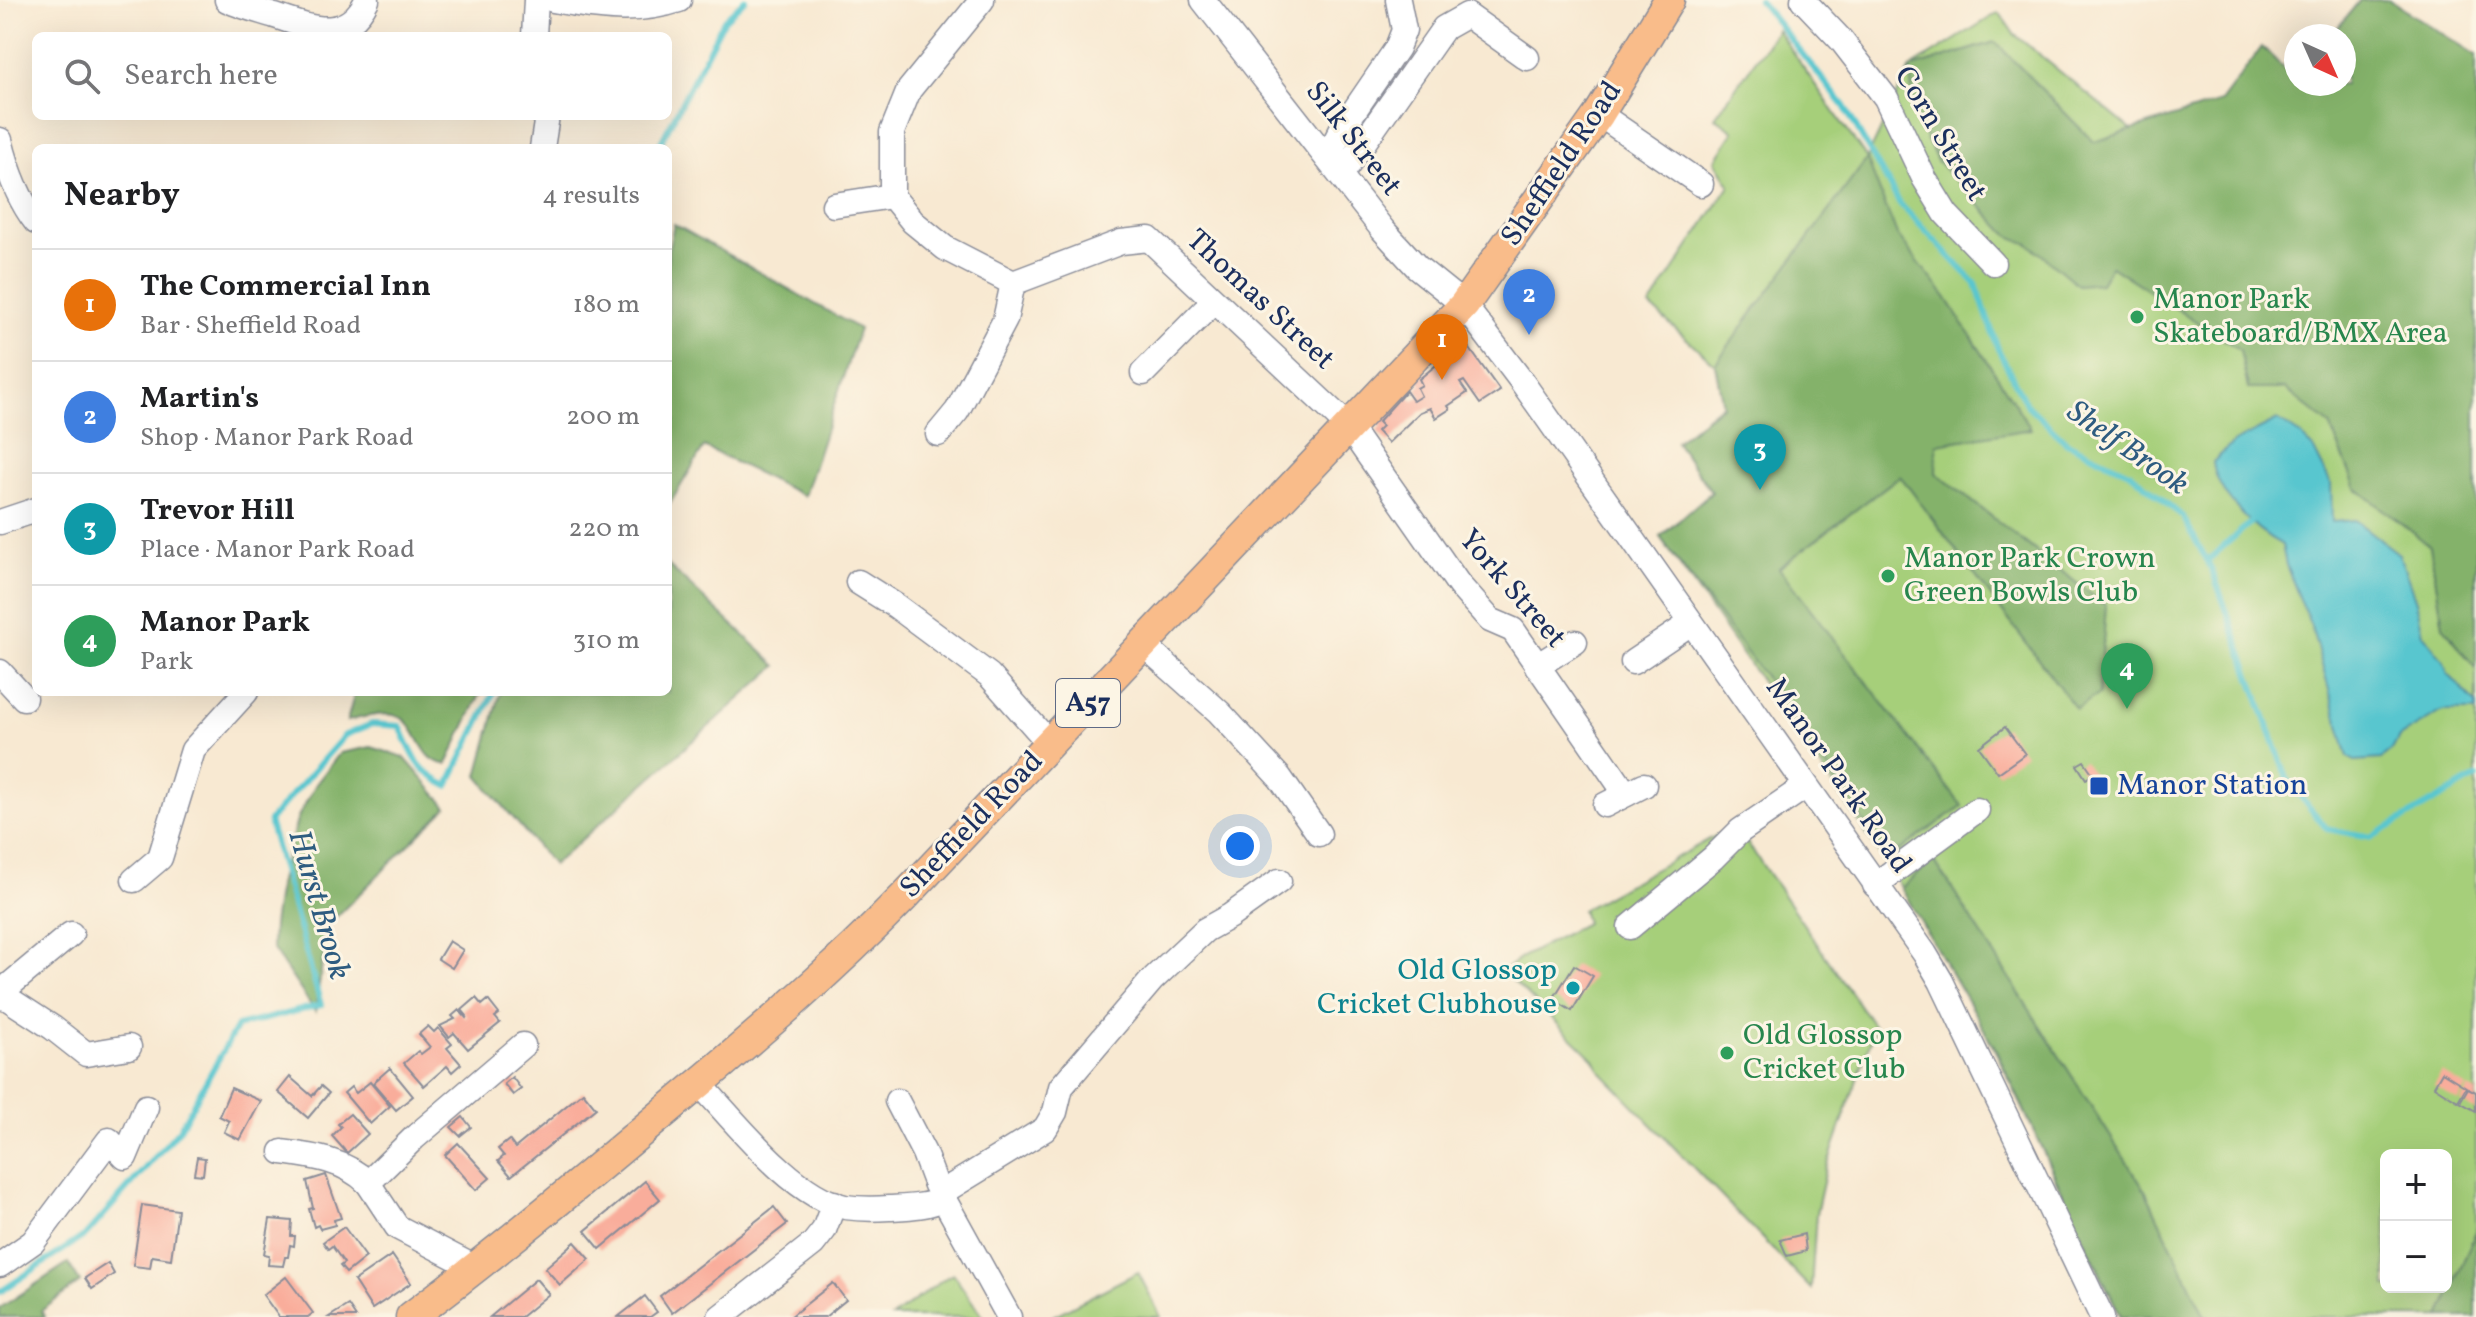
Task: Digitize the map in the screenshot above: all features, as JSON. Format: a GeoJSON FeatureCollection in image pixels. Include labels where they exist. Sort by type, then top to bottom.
{"type":"FeatureCollection","features":[{"type":"Feature","properties":{"kind":"main road","name":"Sheffield Road"},"geometry":{"type":"LineString","coordinates":[[411,1317],[473,1270],[699,1083],[861,941],[1050,744],[1464,305],[1599,114],[1669,0]]}},
{"type":"Feature","properties":{"kind":"street"},"geometry":{"type":"LineString","coordinates":[[227,0],[321,31],[350,23],[362,11],[367,0]]}},
{"type":"Feature","properties":{"kind":"street"},"geometry":{"type":"LineString","coordinates":[[534,32],[536,0]]}},
{"type":"Feature","properties":{"kind":"street"},"geometry":{"type":"LineString","coordinates":[[553,0],[652,9],[679,0]]}},
{"type":"Feature","properties":{"kind":"street"},"geometry":{"type":"LineString","coordinates":[[938,434],[957,411],[1005,320],[1013,283],[945,248],[913,222],[892,196],[892,132],[909,90],[982,0]]}},
{"type":"Feature","properties":{"kind":"street","name":"Silk Street"},"geometry":{"type":"LineString","coordinates":[[1203,0],[1383,230],[1417,267],[1464,305]]}},
{"type":"Feature","properties":{"kind":"street"},"geometry":{"type":"LineString","coordinates":[[1334,166],[1341,130],[1397,48],[1404,30],[1398,0]]}},
{"type":"Feature","properties":{"kind":"street","name":"Corn Street"},"geometry":{"type":"LineString","coordinates":[[1803,0],[1841,40],[1886,98],[1924,178],[1946,214],[1993,263]]}},
{"type":"Feature","properties":{"kind":"street"},"geometry":{"type":"LineString","coordinates":[[1334,166],[1444,28],[1467,15],[1527,58]]}},
{"type":"Feature","properties":{"kind":"street"},"geometry":{"type":"LineString","coordinates":[[1599,114],[1701,184]]}},
{"type":"Feature","properties":{"kind":"street"},"geometry":{"type":"LineString","coordinates":[[543,144],[546,120]]}},
{"type":"Feature","properties":{"kind":"street"},"geometry":{"type":"LineString","coordinates":[[1,150],[32,217]]}},
{"type":"Feature","properties":{"kind":"street"},"geometry":{"type":"LineString","coordinates":[[834,205],[892,196]]}},
{"type":"Feature","properties":{"kind":"street","name":"Thomas Street"},"geometry":{"type":"LineString","coordinates":[[1013,283],[1121,242],[1149,239],[1348,426]]}},
{"type":"Feature","properties":{"kind":"street"},"geometry":{"type":"LineString","coordinates":[[1143,373],[1214,301]]}},
{"type":"Feature","properties":{"kind":"street","name":"Manor Park Road"},"geometry":{"type":"LineString","coordinates":[[1464,305],[1520,379],[1925,954],[1941,981],[2102,1317]]}},
{"type":"Feature","properties":{"kind":"street","name":"York Street"},"geometry":{"type":"LineString","coordinates":[[1348,426],[1459,585],[1490,620],[1513,630],[1625,795]]}},
{"type":"Feature","properties":{"kind":"street"},"geometry":{"type":"LineString","coordinates":[[0,522],[32,511]]}},
{"type":"Feature","properties":{"kind":"street"},"geometry":{"type":"LineString","coordinates":[[858,582],[896,606],[989,675],[1050,744]]}},
{"type":"Feature","properties":{"kind":"street"},"geometry":{"type":"LineString","coordinates":[[1633,662],[1691,623]]}},
{"type":"Feature","properties":{"kind":"street"},"geometry":{"type":"LineString","coordinates":[[1537,666],[1575,642]]}},
{"type":"Feature","properties":{"kind":"street"},"geometry":{"type":"LineString","coordinates":[[1143,644],[1219,712],[1280,778],[1319,834]]}},
{"type":"Feature","properties":{"kind":"street"},"geometry":{"type":"LineString","coordinates":[[0,672],[24,698]]}},
{"type":"Feature","properties":{"kind":"street"},"geometry":{"type":"LineString","coordinates":[[134,880],[160,858],[193,750],[242,696]]}},
{"type":"Feature","properties":{"kind":"street"},"geometry":{"type":"LineString","coordinates":[[1630,927],[1713,858],[1740,831],[1806,786]]}},
{"type":"Feature","properties":{"kind":"street"},"geometry":{"type":"LineString","coordinates":[[1875,885],[1977,810]]}},
{"type":"Feature","properties":{"kind":"street"},"geometry":{"type":"LineString","coordinates":[[699,1083],[754,1145],[800,1185],[834,1203],[845,1207],[878,1209],[931,1205],[1045,1129],[1055,1112],[1061,1087],[1129,1005],[1205,930],[1258,909],[1279,881]]}},
{"type":"Feature","properties":{"kind":"street"},"geometry":{"type":"LineString","coordinates":[[71,934],[0,995],[53,1028],[86,1054],[129,1047]]}},
{"type":"Feature","properties":{"kind":"street"},"geometry":{"type":"LineString","coordinates":[[368,1183],[414,1138],[523,1045]]}},
{"type":"Feature","properties":{"kind":"street"},"geometry":{"type":"LineString","coordinates":[[897,1101],[942,1196],[1009,1317]]}},
{"type":"Feature","properties":{"kind":"street"},"geometry":{"type":"LineString","coordinates":[[0,1265],[33,1242],[109,1140],[125,1157],[146,1107]]}},
{"type":"Feature","properties":{"kind":"street"},"geometry":{"type":"LineString","coordinates":[[282,1152],[343,1166],[368,1183],[397,1227],[455,1257],[473,1270]]}},
{"type":"Feature","properties":{"kind":"street"},"geometry":{"type":"LineString","coordinates":[[720,1317],[813,1244],[824,1230],[834,1203]]}},
{"type":"Feature","properties":{"kind":"green space"},"geometry":{"type":"Polygon","coordinates":[[[2360,0],[2389,0],[2476,55],[2476,669],[2443,626],[2430,546],[2356,488],[2330,425],[2285,389],[2248,389],[2240,350],[2111,266],[2101,283],[2078,285],[2029,244],[2009,236],[1937,161],[1913,111],[1910,68],[1995,42],[2094,142],[2221,102],[2262,47],[2284,68],[2284,96],[2356,96],[2356,24],[2341,24],[2360,0]]]}},
{"type":"Feature","properties":{"kind":"green space"},"geometry":{"type":"Polygon","coordinates":[[[1999,12],[2014,34],[2298,266],[2476,463],[2476,1317],[2121,1317],[2020,1101],[1954,974],[1849,807],[1660,537],[1711,492],[1676,442],[1723,404],[1715,364],[1650,306],[1730,185],[1715,161],[1734,131],[1715,117],[1777,30],[1867,159],[1910,68],[1999,12]]]}},
{"type":"Feature","properties":{"kind":"green space"},"geometry":{"type":"Polygon","coordinates":[[[1867,159],[1897,235],[1946,297],[2031,429],[1937,444],[1936,473],[2106,606],[2099,694],[2076,709],[1900,476],[1779,568],[1962,806],[1888,859],[1788,708],[1660,537],[1712,492],[1676,442],[1723,405],[1715,364],[1867,159]]]}},
{"type":"Feature","properties":{"kind":"green space"},"geometry":{"type":"Polygon","coordinates":[[[674,224],[859,329],[804,496],[704,447],[672,500],[672,425],[675,420],[672,414],[674,224]]]}},
{"type":"Feature","properties":{"kind":"green space"},"geometry":{"type":"Polygon","coordinates":[[[672,569],[777,666],[553,865],[478,776],[499,696],[672,696],[672,569]]]}},
{"type":"Feature","properties":{"kind":"green space"},"geometry":{"type":"Polygon","coordinates":[[[354,696],[479,696],[447,764],[431,758],[411,727],[398,716],[379,715],[347,721],[354,696]]]}},
{"type":"Feature","properties":{"kind":"green space"},"geometry":{"type":"Polygon","coordinates":[[[371,747],[404,757],[447,807],[328,925],[315,1011],[272,948],[279,884],[298,817],[316,784],[340,753],[371,747]]]}},
{"type":"Feature","properties":{"kind":"green space","name":"Old Glossop Cricket Club"},"geometry":{"type":"Polygon","coordinates":[[[1735,825],[1875,1028],[1826,1169],[1816,1214],[1811,1289],[1601,1072],[1594,1059],[1503,971],[1520,958],[1586,923],[1582,910],[1735,825]]]}},
{"type":"Feature","properties":{"kind":"green space"},"geometry":{"type":"Polygon","coordinates":[[[1934,860],[2146,1192],[2205,1317],[2121,1317],[1995,1048],[1901,888],[1934,860]]]}},
{"type":"Feature","properties":{"kind":"green space"},"geometry":{"type":"Polygon","coordinates":[[[2476,1231],[2476,1317],[2440,1317],[2476,1231]]]}},
{"type":"Feature","properties":{"kind":"green space"},"geometry":{"type":"Polygon","coordinates":[[[68,1263],[80,1282],[41,1311],[45,1317],[0,1317],[0,1308],[68,1263]]]}},
{"type":"Feature","properties":{"kind":"green space"},"geometry":{"type":"Polygon","coordinates":[[[1138,1272],[1161,1317],[1052,1317],[1053,1316],[1138,1272]]]}},
{"type":"Feature","properties":{"kind":"green space"},"geometry":{"type":"Polygon","coordinates":[[[953,1274],[983,1317],[892,1317],[947,1277],[953,1274]]]}},
{"type":"Feature","properties":{"kind":"water"},"geometry":{"type":"Polygon","coordinates":[[[2278,420],[2302,436],[2313,448],[2331,484],[2332,522],[2355,520],[2399,554],[2416,601],[2423,634],[2443,660],[2448,674],[2476,704],[2476,711],[2443,711],[2399,737],[2392,750],[2381,759],[2355,761],[2348,757],[2311,626],[2286,565],[2282,545],[2238,510],[2221,487],[2216,474],[2213,462],[2234,442],[2278,420]]]}},
{"type":"Feature","properties":{"kind":"building"},"geometry":{"type":"Polygon","coordinates":[[[1465,342],[1500,391],[1480,404],[1464,381],[1460,383],[1467,393],[1448,406],[1450,409],[1436,418],[1430,408],[1420,412],[1388,443],[1377,431],[1382,426],[1378,422],[1406,391],[1413,401],[1421,396],[1417,388],[1422,385],[1419,379],[1465,342]]]}},
{"type":"Feature","properties":{"kind":"building"},"geometry":{"type":"Polygon","coordinates":[[[2005,727],[2025,754],[1998,773],[1979,747],[2005,727]]]}},
{"type":"Feature","properties":{"kind":"building"},"geometry":{"type":"Polygon","coordinates":[[[2084,761],[2093,774],[2086,779],[2077,765],[2084,761]]]}},
{"type":"Feature","properties":{"kind":"building"},"geometry":{"type":"Polygon","coordinates":[[[449,941],[463,950],[452,968],[438,959],[449,941]]]}},
{"type":"Feature","properties":{"kind":"building","name":"Old Glossop Cricket Clubhouse"},"geometry":{"type":"Polygon","coordinates":[[[1574,965],[1593,976],[1572,1011],[1553,999],[1574,965]]]}},
{"type":"Feature","properties":{"kind":"building"},"geometry":{"type":"Polygon","coordinates":[[[476,998],[482,1005],[488,1000],[499,1014],[495,1017],[500,1023],[468,1049],[454,1033],[449,1037],[440,1026],[455,1019],[452,1016],[459,1010],[466,1018],[462,1010],[476,998]]]}},
{"type":"Feature","properties":{"kind":"building"},"geometry":{"type":"Polygon","coordinates":[[[428,1026],[434,1032],[438,1028],[452,1044],[447,1048],[461,1064],[452,1072],[447,1066],[424,1086],[404,1063],[418,1051],[421,1054],[430,1047],[419,1034],[428,1026]]]}},
{"type":"Feature","properties":{"kind":"building"},"geometry":{"type":"Polygon","coordinates":[[[390,1068],[413,1096],[396,1110],[373,1083],[390,1068]]]}},
{"type":"Feature","properties":{"kind":"building"},"geometry":{"type":"Polygon","coordinates":[[[2442,1072],[2466,1087],[2458,1101],[2434,1086],[2442,1072]]]}},
{"type":"Feature","properties":{"kind":"building"},"geometry":{"type":"Polygon","coordinates":[[[290,1077],[312,1096],[321,1086],[329,1093],[308,1118],[278,1092],[290,1077]]]}},
{"type":"Feature","properties":{"kind":"building"},"geometry":{"type":"Polygon","coordinates":[[[512,1077],[521,1089],[513,1095],[504,1084],[512,1077]]]}},
{"type":"Feature","properties":{"kind":"building"},"geometry":{"type":"Polygon","coordinates":[[[370,1082],[390,1106],[370,1124],[344,1093],[351,1087],[356,1093],[370,1082]]]}},
{"type":"Feature","properties":{"kind":"building"},"geometry":{"type":"Polygon","coordinates":[[[231,1088],[261,1101],[240,1140],[224,1132],[229,1121],[219,1116],[231,1088]]]}},
{"type":"Feature","properties":{"kind":"building"},"geometry":{"type":"Polygon","coordinates":[[[2468,1088],[2476,1092],[2476,1111],[2460,1102],[2468,1088]]]}},
{"type":"Feature","properties":{"kind":"building"},"geometry":{"type":"Polygon","coordinates":[[[583,1092],[596,1108],[511,1176],[498,1161],[504,1156],[498,1149],[509,1140],[515,1148],[583,1092]]]}},
{"type":"Feature","properties":{"kind":"building"},"geometry":{"type":"Polygon","coordinates":[[[350,1114],[368,1134],[347,1153],[332,1136],[341,1127],[338,1124],[350,1114]]]}},
{"type":"Feature","properties":{"kind":"building"},"geometry":{"type":"Polygon","coordinates":[[[463,1117],[471,1127],[460,1136],[451,1127],[463,1117]]]}},
{"type":"Feature","properties":{"kind":"building"},"geometry":{"type":"Polygon","coordinates":[[[458,1143],[490,1178],[476,1190],[445,1155],[458,1143]]]}},
{"type":"Feature","properties":{"kind":"building"},"geometry":{"type":"Polygon","coordinates":[[[197,1157],[205,1158],[203,1175],[194,1174],[197,1157]]]}},
{"type":"Feature","properties":{"kind":"building"},"geometry":{"type":"Polygon","coordinates":[[[326,1175],[341,1218],[334,1220],[335,1225],[320,1229],[318,1225],[314,1227],[309,1209],[313,1208],[307,1181],[326,1175]]]}},
{"type":"Feature","properties":{"kind":"building"},"geometry":{"type":"Polygon","coordinates":[[[645,1181],[660,1199],[600,1249],[585,1231],[645,1181]]]}},
{"type":"Feature","properties":{"kind":"building"},"geometry":{"type":"Polygon","coordinates":[[[142,1205],[178,1210],[171,1259],[152,1256],[150,1268],[133,1266],[142,1205]]]}},
{"type":"Feature","properties":{"kind":"building"},"geometry":{"type":"Polygon","coordinates":[[[774,1207],[787,1224],[672,1313],[660,1296],[774,1207]]]}},
{"type":"Feature","properties":{"kind":"building"},"geometry":{"type":"Polygon","coordinates":[[[270,1219],[292,1221],[294,1246],[290,1245],[283,1266],[268,1265],[269,1255],[264,1254],[270,1219]]]}},
{"type":"Feature","properties":{"kind":"building"},"geometry":{"type":"Polygon","coordinates":[[[344,1227],[366,1257],[346,1273],[340,1266],[344,1263],[332,1246],[328,1249],[323,1242],[344,1227]]]}},
{"type":"Feature","properties":{"kind":"building"},"geometry":{"type":"Polygon","coordinates":[[[1804,1234],[1806,1251],[1787,1256],[1780,1240],[1804,1234]]]}},
{"type":"Feature","properties":{"kind":"building"},"geometry":{"type":"Polygon","coordinates":[[[575,1242],[590,1259],[560,1285],[545,1268],[575,1242]]]}},
{"type":"Feature","properties":{"kind":"building"},"geometry":{"type":"Polygon","coordinates":[[[392,1255],[411,1283],[372,1309],[354,1281],[392,1255]]]}},
{"type":"Feature","properties":{"kind":"building"},"geometry":{"type":"Polygon","coordinates":[[[108,1263],[114,1274],[92,1289],[85,1278],[108,1263]]]}},
{"type":"Feature","properties":{"kind":"building"},"geometry":{"type":"Polygon","coordinates":[[[286,1277],[313,1313],[308,1317],[279,1317],[263,1295],[286,1277]]]}},
{"type":"Feature","properties":{"kind":"building"},"geometry":{"type":"Polygon","coordinates":[[[536,1279],[549,1294],[521,1317],[490,1317],[536,1279]]]}},
{"type":"Feature","properties":{"kind":"building"},"geometry":{"type":"Polygon","coordinates":[[[833,1283],[846,1300],[825,1317],[790,1317],[833,1283]]]}},
{"type":"Feature","properties":{"kind":"building"},"geometry":{"type":"Polygon","coordinates":[[[645,1296],[657,1312],[650,1317],[618,1317],[645,1296]]]}},
{"type":"Feature","properties":{"kind":"building"},"geometry":{"type":"Polygon","coordinates":[[[348,1305],[356,1317],[329,1317],[348,1305]]]}},
{"type":"Feature","properties":{"kind":"waterway","name":"Hurst Brook"},"geometry":{"type":"LineString","coordinates":[[660,144],[724,20],[745,0]]}},
{"type":"Feature","properties":{"kind":"waterway","name":"Shelf Brook"},"geometry":{"type":"LineString","coordinates":[[1759,0],[1844,106],[1900,204],[1976,284],[1998,349],[2026,404],[2067,443],[2131,473],[2183,517],[2212,570],[2288,781],[2327,829],[2372,837],[2476,777]]}},
{"type":"Feature","properties":{"kind":"waterway"},"geometry":{"type":"LineString","coordinates":[[2208,560],[2250,523]]}},
{"type":"Feature","properties":{"kind":"waterway","name":"Hurst Brook"},"geometry":{"type":"LineString","coordinates":[[0,1292],[87,1234],[179,1130],[237,1026],[321,1005],[269,821],[345,735],[372,724],[400,726],[423,769],[448,786],[492,696]]}},
{"type":"Feature","properties":{"kind":"place","name":"Manor Park Skateboard/BMX Area"},"geometry":{"type":"Point","coordinates":[2137,317]}},
{"type":"Feature","properties":{"kind":"place","name":"Martin's"},"geometry":{"type":"Point","coordinates":[1529,335]}},
{"type":"Feature","properties":{"kind":"place","name":"The Commercial Inn"},"geometry":{"type":"Point","coordinates":[1442,380]}},
{"type":"Feature","properties":{"kind":"place","name":"Trevor Hill"},"geometry":{"type":"Point","coordinates":[1760,490]}},
{"type":"Feature","properties":{"kind":"place","name":"Manor Park Crown Green Bowls Club"},"geometry":{"type":"Point","coordinates":[1888,576]}},
{"type":"Feature","properties":{"kind":"place","name":"Manor Park"},"geometry":{"type":"Point","coordinates":[2127,709]}},
{"type":"Feature","properties":{"kind":"place","name":"Manor Station"},"geometry":{"type":"Point","coordinates":[2099,786]}},
{"type":"Feature","properties":{"kind":"place","name":"Old Glossop Cricket Clubhouse"},"geometry":{"type":"Point","coordinates":[1573,988]}},
{"type":"Feature","properties":{"kind":"place","name":"Old Glossop Cricket Club"},"geometry":{"type":"Point","coordinates":[1727,1053]}}]}
